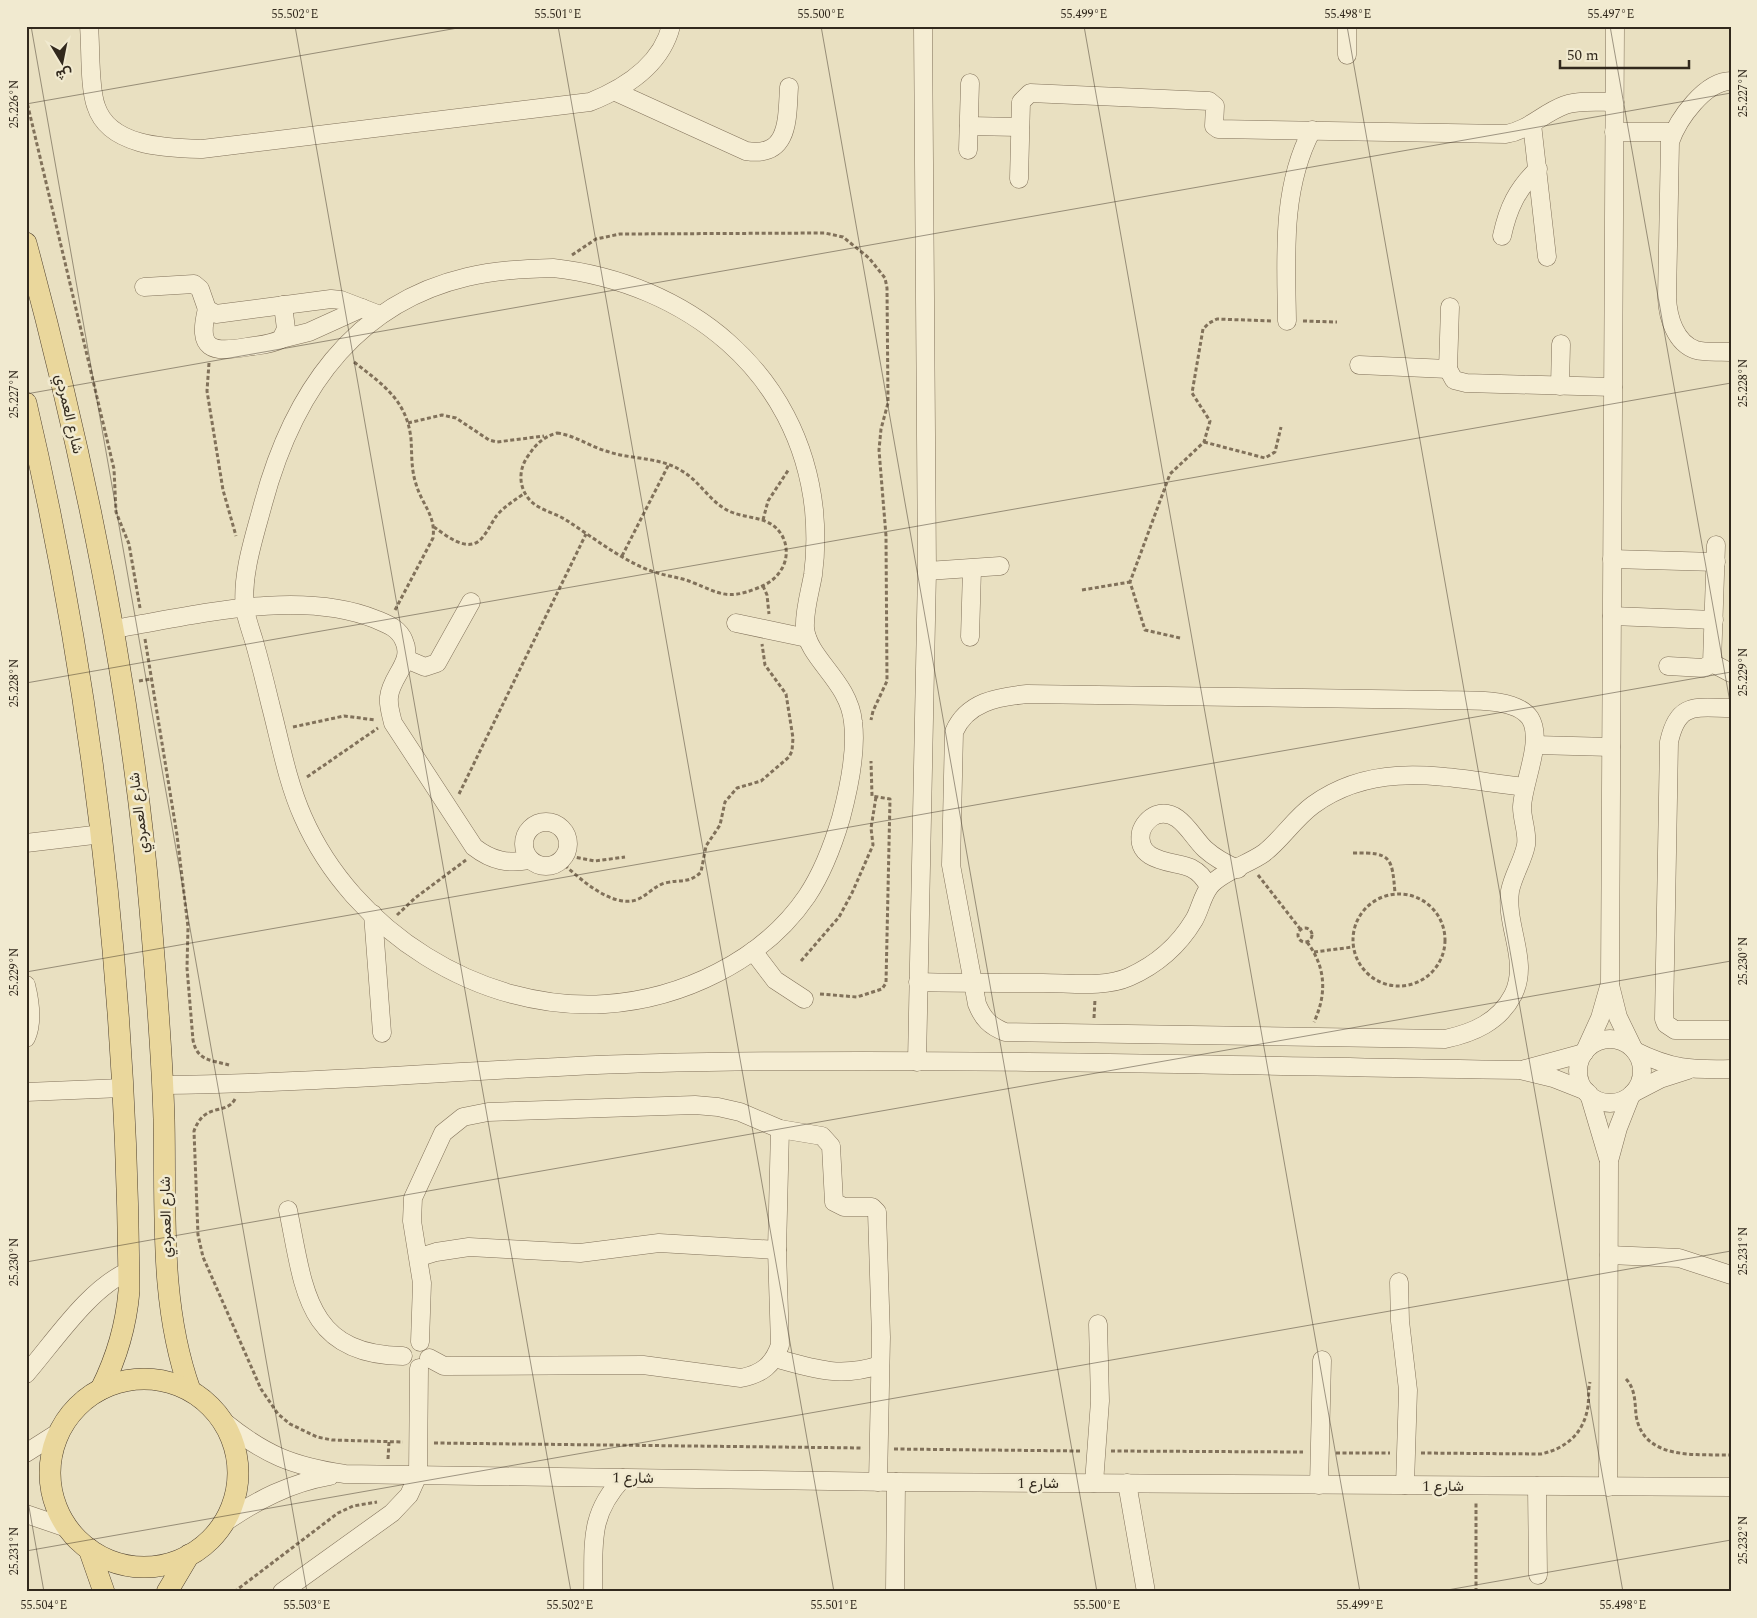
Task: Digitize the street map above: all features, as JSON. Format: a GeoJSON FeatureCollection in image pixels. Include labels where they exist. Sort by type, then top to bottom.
{"type":"FeatureCollection","features":[{"type":"Feature","properties":{"kind":"main road","name":"شارع العمردي"},"geometry":{"type":"LineString","coordinates":[[26,243],[76,443],[113,629],[150,907],[163,1086],[168,1302],[176,1347],[190,1390]]}},
{"type":"Feature","properties":{"kind":"main road"},"geometry":{"type":"LineString","coordinates":[[26,403],[78,662],[102,834],[115,961],[129,1272],[128,1305],[118,1352],[101,1389]]}},
{"type":"Feature","properties":{"kind":"main road"},"geometry":{"type":"LineString","coordinates":[[146,1378],[168,1382],[190,1390],[203,1399],[223,1421],[235,1445],[239,1472],[235,1498],[224,1523],[214,1536],[189,1555],[170,1563],[149,1567],[128,1565],[108,1560],[89,1549],[68,1528],[57,1510],[51,1484],[52,1451],[59,1432],[75,1410],[101,1389],[123,1381],[146,1378]]}},
{"type":"Feature","properties":{"kind":"main road"},"geometry":{"type":"LineString","coordinates":[[89,1549],[104,1592]]}},
{"type":"Feature","properties":{"kind":"main road"},"geometry":{"type":"LineString","coordinates":[[167,1592],[189,1555]]}},
{"type":"Feature","properties":{"kind":"street"},"geometry":{"type":"LineString","coordinates":[[89,26],[96,106],[105,123],[119,135],[169,148],[202,149],[590,102],[616,92],[638,76],[657,56],[671,26]]}},
{"type":"Feature","properties":{"kind":"street"},"geometry":{"type":"LineString","coordinates":[[917,1062],[927,571],[924,26]]}},
{"type":"Feature","properties":{"kind":"street"},"geometry":{"type":"LineString","coordinates":[[1347,26],[1347,55]]}},
{"type":"Feature","properties":{"kind":"street"},"geometry":{"type":"LineString","coordinates":[[1608,1486],[1609,1161],[1618,1128],[1632,1094],[1638,1087],[1642,1072],[1642,1064],[1618,1017],[1610,982],[1615,26]]}},
{"type":"Feature","properties":{"kind":"street"},"geometry":{"type":"LineString","coordinates":[[1731,81],[1717,82],[1705,91],[1673,132],[1668,151],[1667,298],[1669,314],[1679,338],[1687,345],[1696,350],[1731,352]]}},
{"type":"Feature","properties":{"kind":"street"},"geometry":{"type":"LineString","coordinates":[[968,150],[970,83]]}},
{"type":"Feature","properties":{"kind":"street"},"geometry":{"type":"LineString","coordinates":[[616,92],[746,151],[756,153],[766,151],[782,138],[786,129],[789,87]]}},
{"type":"Feature","properties":{"kind":"street"},"geometry":{"type":"LineString","coordinates":[[1019,179],[1021,102],[1026,95],[1035,93],[1209,101],[1215,106],[1214,126],[1218,129],[1506,134],[1532,124],[1566,105],[1576,102],[1615,102]]}},
{"type":"Feature","properties":{"kind":"street"},"geometry":{"type":"LineString","coordinates":[[1532,124],[1548,257]]}},
{"type":"Feature","properties":{"kind":"street"},"geometry":{"type":"LineString","coordinates":[[969,126],[1020,127]]}},
{"type":"Feature","properties":{"kind":"street"},"geometry":{"type":"LineString","coordinates":[[1287,321],[1286,265],[1290,195],[1298,160],[1312,130]]}},
{"type":"Feature","properties":{"kind":"street"},"geometry":{"type":"LineString","coordinates":[[1614,132],[1673,132]]}},
{"type":"Feature","properties":{"kind":"street"},"geometry":{"type":"LineString","coordinates":[[1502,236],[1508,210],[1515,194],[1538,169]]}},
{"type":"Feature","properties":{"kind":"street"},"geometry":{"type":"LineString","coordinates":[[553,268],[588,272],[630,286],[707,324],[740,351],[768,383],[789,420],[811,487],[814,515],[814,571],[805,620],[807,638],[848,699],[854,721],[850,773],[846,801],[826,864],[807,897],[782,926],[753,951],[719,972],[683,988],[644,998],[605,1004],[565,1004],[526,998],[478,984],[451,972],[417,951],[373,914],[351,892],[328,862],[302,816],[292,787],[245,609],[248,563],[275,462],[292,422],[314,386],[339,351],[380,315],[420,294],[463,278],[516,269],[553,268]]}},
{"type":"Feature","properties":{"kind":"street"},"geometry":{"type":"LineString","coordinates":[[144,287],[194,284],[200,289],[207,309],[202,334],[206,343],[214,349],[230,350],[271,343],[309,332],[362,308]]}},
{"type":"Feature","properties":{"kind":"street"},"geometry":{"type":"LineString","coordinates":[[207,309],[216,314],[331,299],[380,315]]}},
{"type":"Feature","properties":{"kind":"street"},"geometry":{"type":"LineString","coordinates":[[281,339],[286,329],[283,305]]}},
{"type":"Feature","properties":{"kind":"street"},"geometry":{"type":"LineString","coordinates":[[1450,307],[1448,369],[1454,380],[1460,383],[1613,387]]}},
{"type":"Feature","properties":{"kind":"street"},"geometry":{"type":"LineString","coordinates":[[1560,386],[1561,344]]}},
{"type":"Feature","properties":{"kind":"street"},"geometry":{"type":"LineString","coordinates":[[1359,365],[1448,369]]}},
{"type":"Feature","properties":{"kind":"street"},"geometry":{"type":"LineString","coordinates":[[1712,663],[1716,544]]}},
{"type":"Feature","properties":{"kind":"street"},"geometry":{"type":"LineString","coordinates":[[1612,559],[1716,562]]}},
{"type":"Feature","properties":{"kind":"street"},"geometry":{"type":"LineString","coordinates":[[927,571],[1000,566]]}},
{"type":"Feature","properties":{"kind":"street"},"geometry":{"type":"LineString","coordinates":[[970,637],[972,569]]}},
{"type":"Feature","properties":{"kind":"street"},"geometry":{"type":"LineString","coordinates":[[406,660],[425,667],[437,663],[471,602]]}},
{"type":"Feature","properties":{"kind":"street"},"geometry":{"type":"LineString","coordinates":[[113,629],[245,609],[293,604],[316,605],[362,614],[383,622],[401,634],[407,651],[406,660],[393,683],[389,696],[391,722],[465,836],[479,851],[500,862],[516,863],[530,860]]}},
{"type":"Feature","properties":{"kind":"street"},"geometry":{"type":"LineString","coordinates":[[1612,616],[1714,620]]}},
{"type":"Feature","properties":{"kind":"street"},"geometry":{"type":"LineString","coordinates":[[736,623],[807,638]]}},
{"type":"Feature","properties":{"kind":"street"},"geometry":{"type":"LineString","coordinates":[[1668,666],[1704,668],[1712,663]]}},
{"type":"Feature","properties":{"kind":"street"},"geometry":{"type":"LineString","coordinates":[[1712,663],[1731,673]]}},
{"type":"Feature","properties":{"kind":"street"},"geometry":{"type":"LineString","coordinates":[[1027,694],[1508,703],[1520,709],[1530,718],[1535,731],[1535,745],[1525,787],[1522,814],[1526,845],[1510,889],[1509,904],[1510,919],[1519,954],[1519,974],[1513,994],[1502,1012],[1485,1025],[1466,1034],[1445,1039],[1005,1032],[987,1022],[980,1014],[972,983],[951,865],[954,732],[959,720],[979,704],[994,699],[1027,694]]}},
{"type":"Feature","properties":{"kind":"street"},"geometry":{"type":"LineString","coordinates":[[1731,708],[1692,708],[1684,711],[1674,723],[1669,742],[1664,1019],[1670,1028],[1675,1030],[1731,1030]]}},
{"type":"Feature","properties":{"kind":"street"},"geometry":{"type":"LineString","coordinates":[[1535,745],[1611,746]]}},
{"type":"Feature","properties":{"kind":"street"},"geometry":{"type":"LineString","coordinates":[[918,982],[1095,983],[1127,978],[1148,968],[1166,954],[1194,920],[1209,887],[1219,878],[1243,866],[1278,840],[1312,806],[1336,790],[1364,780],[1393,775],[1422,776],[1525,787]]}},
{"type":"Feature","properties":{"kind":"street"},"geometry":{"type":"LineString","coordinates":[[1209,887],[1199,874],[1192,869],[1164,863],[1147,851],[1142,842],[1141,832],[1145,823],[1152,816],[1162,813],[1172,815],[1180,820],[1214,857],[1243,866]]}},
{"type":"Feature","properties":{"kind":"street"},"geometry":{"type":"LineString","coordinates":[[540,823],[553,823],[563,831],[568,843],[562,858],[548,866],[536,864],[530,860],[526,854],[524,842],[529,830],[540,823]]}},
{"type":"Feature","properties":{"kind":"street"},"geometry":{"type":"LineString","coordinates":[[26,843],[102,834]]}},
{"type":"Feature","properties":{"kind":"street"},"geometry":{"type":"LineString","coordinates":[[373,914],[382,1033]]}},
{"type":"Feature","properties":{"kind":"street"},"geometry":{"type":"LineString","coordinates":[[753,951],[775,980],[804,999]]}},
{"type":"Feature","properties":{"kind":"street"},"geometry":{"type":"LineString","coordinates":[[1609,1161],[1587,1092],[1579,1076],[1580,1060],[1600,1018],[1610,982]]}},
{"type":"Feature","properties":{"kind":"street"},"geometry":{"type":"LineString","coordinates":[[26,986],[30,1020],[26,1038]]}},
{"type":"Feature","properties":{"kind":"street"},"geometry":{"type":"LineString","coordinates":[[1520,1070],[1585,1052],[1592,1045],[1608,1039],[1617,1040],[1661,1063],[1689,1070],[1731,1069]]}},
{"type":"Feature","properties":{"kind":"street"},"geometry":{"type":"LineString","coordinates":[[163,1086],[235,1084],[604,1064],[917,1062],[1520,1070],[1553,1078],[1587,1092],[1605,1102],[1614,1102],[1660,1079],[1689,1070]]}},
{"type":"Feature","properties":{"kind":"street"},"geometry":{"type":"LineString","coordinates":[[26,1092],[122,1088]]}},
{"type":"Feature","properties":{"kind":"street"},"geometry":{"type":"LineString","coordinates":[[420,1342],[422,1283],[420,1257],[412,1221],[413,1198],[443,1133],[463,1117],[488,1112],[695,1105],[740,1112],[780,1129],[822,1136],[828,1140],[831,1146],[834,1202],[840,1206],[870,1206],[876,1210],[880,1365],[878,1482]]}},
{"type":"Feature","properties":{"kind":"street"},"geometry":{"type":"LineString","coordinates":[[282,1592],[392,1513],[409,1495],[418,1475],[424,1363],[428,1348],[420,1342],[410,1342],[406,1346],[403,1356],[408,1365],[424,1363],[444,1366],[643,1365],[741,1378],[761,1372],[775,1358],[780,1345],[777,1250],[780,1129]]}},
{"type":"Feature","properties":{"kind":"street"},"geometry":{"type":"LineString","coordinates":[[288,1210],[304,1289],[318,1319],[329,1332],[345,1344],[363,1352],[383,1356],[403,1356]]}},
{"type":"Feature","properties":{"kind":"street"},"geometry":{"type":"LineString","coordinates":[[420,1257],[436,1252],[469,1247],[580,1253],[660,1243],[777,1250]]}},
{"type":"Feature","properties":{"kind":"street"},"geometry":{"type":"LineString","coordinates":[[1609,1255],[1679,1258],[1731,1275]]}},
{"type":"Feature","properties":{"kind":"street"},"geometry":{"type":"LineString","coordinates":[[26,1374],[98,1290],[118,1276],[129,1272]]}},
{"type":"Feature","properties":{"kind":"street"},"geometry":{"type":"LineString","coordinates":[[1399,1282],[1400,1321],[1408,1390],[1405,1485]]}},
{"type":"Feature","properties":{"kind":"street"},"geometry":{"type":"LineString","coordinates":[[1094,1483],[1100,1409],[1098,1324]]}},
{"type":"Feature","properties":{"kind":"street"},"geometry":{"type":"LineString","coordinates":[[775,1358],[826,1371],[844,1373],[862,1371],[880,1365]]}},
{"type":"Feature","properties":{"kind":"street"},"geometry":{"type":"LineString","coordinates":[[1319,1485],[1322,1360]]}},
{"type":"Feature","properties":{"kind":"street","name":"شارع 1"},"geometry":{"type":"LineString","coordinates":[[223,1421],[250,1442],[279,1458],[311,1469],[344,1474],[878,1482],[1731,1487]]}},
{"type":"Feature","properties":{"kind":"street"},"geometry":{"type":"LineString","coordinates":[[26,1453],[59,1432]]}},
{"type":"Feature","properties":{"kind":"street","name":"شارع 1"},"geometry":{"type":"LineString","coordinates":[[224,1523],[251,1504],[280,1490],[312,1479],[344,1474]]}},
{"type":"Feature","properties":{"kind":"street"},"geometry":{"type":"LineString","coordinates":[[593,1592],[595,1526],[605,1500],[623,1478]]}},
{"type":"Feature","properties":{"kind":"street"},"geometry":{"type":"LineString","coordinates":[[895,1592],[896,1482]]}},
{"type":"Feature","properties":{"kind":"street"},"geometry":{"type":"LineString","coordinates":[[1127,1484],[1146,1592]]}},
{"type":"Feature","properties":{"kind":"street"},"geometry":{"type":"LineString","coordinates":[[1536,1486],[1538,1575]]}},
{"type":"Feature","properties":{"kind":"street"},"geometry":{"type":"LineString","coordinates":[[26,1514],[68,1528]]}},
{"type":"Feature","properties":{"kind":"path"},"geometry":{"type":"LineString","coordinates":[[1180,638],[1145,630],[1130,582],[1170,474],[1204,442],[1210,421],[1192,393],[1203,329],[1217,319],[1337,322]]}},
{"type":"Feature","properties":{"kind":"path"},"geometry":{"type":"LineString","coordinates":[[214,349],[208,365],[207,391],[229,515],[248,563]]}},
{"type":"Feature","properties":{"kind":"path"},"geometry":{"type":"LineString","coordinates":[[339,351],[378,381],[403,407],[408,423],[413,474],[421,497],[433,517],[433,538],[403,597],[383,622]]}},
{"type":"Feature","properties":{"kind":"path"},"geometry":{"type":"LineString","coordinates":[[408,423],[434,416],[449,416],[497,442],[547,436],[566,434],[606,451],[642,456],[669,464],[692,478],[720,506],[731,512],[771,523],[782,534],[786,549],[784,565],[776,578],[763,586],[731,596],[719,594],[680,578],[647,569],[622,556],[567,520],[541,509],[525,493],[521,483],[524,461],[539,441],[547,436]]}},
{"type":"Feature","properties":{"kind":"path"},"geometry":{"type":"LineString","coordinates":[[1204,442],[1265,458],[1275,452],[1280,427]]}},
{"type":"Feature","properties":{"kind":"path"},"geometry":{"type":"LineString","coordinates":[[763,520],[768,501],[801,452]]}},
{"type":"Feature","properties":{"kind":"path"},"geometry":{"type":"LineString","coordinates":[[622,556],[669,464]]}},
{"type":"Feature","properties":{"kind":"path"},"geometry":{"type":"LineString","coordinates":[[434,527],[458,543],[470,544],[481,540],[498,515],[510,503],[525,493]]}},
{"type":"Feature","properties":{"kind":"path"},"geometry":{"type":"LineString","coordinates":[[451,813],[586,534]]}},
{"type":"Feature","properties":{"kind":"path"},"geometry":{"type":"LineString","coordinates":[[1082,590],[1130,582]]}},
{"type":"Feature","properties":{"kind":"path"},"geometry":{"type":"LineString","coordinates":[[562,858],[588,885],[622,901],[638,899],[667,883],[687,882],[701,872],[706,846],[720,825],[725,802],[737,788],[761,781],[792,752],[793,738],[786,694],[765,665],[762,653],[768,605],[763,586]]}},
{"type":"Feature","properties":{"kind":"path"},"geometry":{"type":"LineString","coordinates":[[277,731],[344,716],[391,722]]}},
{"type":"Feature","properties":{"kind":"path"},"geometry":{"type":"LineString","coordinates":[[292,787],[391,722]]}},
{"type":"Feature","properties":{"kind":"path"},"geometry":{"type":"LineString","coordinates":[[801,961],[839,916],[852,893],[873,845],[871,828],[876,797]]}},
{"type":"Feature","properties":{"kind":"path"},"geometry":{"type":"LineString","coordinates":[[387,926],[415,898],[479,851]]}},
{"type":"Feature","properties":{"kind":"path"},"geometry":{"type":"LineString","coordinates":[[1353,853],[1372,854],[1388,859],[1392,865],[1395,893]]}},
{"type":"Feature","properties":{"kind":"path"},"geometry":{"type":"LineString","coordinates":[[562,858],[595,861],[626,857]]}},
{"type":"Feature","properties":{"kind":"path"},"geometry":{"type":"LineString","coordinates":[[1243,866],[1301,930],[1311,932],[1310,940],[1307,942]]}},
{"type":"Feature","properties":{"kind":"path"},"geometry":{"type":"LineString","coordinates":[[1395,893],[1421,899],[1434,908],[1440,917],[1446,938],[1442,959],[1436,968],[1429,976],[1410,985],[1388,985],[1369,975],[1359,962],[1353,947],[1353,936],[1359,916],[1374,900],[1395,893]]}},
{"type":"Feature","properties":{"kind":"path"},"geometry":{"type":"LineString","coordinates":[[1301,930],[1298,936],[1300,940],[1307,942],[1314,952],[1321,969],[1324,988],[1321,1006],[1313,1023],[1301,1038]]}},
{"type":"Feature","properties":{"kind":"path"},"geometry":{"type":"LineString","coordinates":[[1314,952],[1353,947]]}},
{"type":"Feature","properties":{"kind":"path"},"geometry":{"type":"LineString","coordinates":[[1094,1034],[1095,983]]}},
{"type":"Feature","properties":{"kind":"path"},"geometry":{"type":"LineString","coordinates":[[234,1592],[338,1514],[353,1506],[380,1501],[386,1493],[389,1442]]}},
{"type":"Feature","properties":{"kind":"path"},"geometry":{"type":"LineString","coordinates":[[1476,1486],[1476,1592]]}}]}
